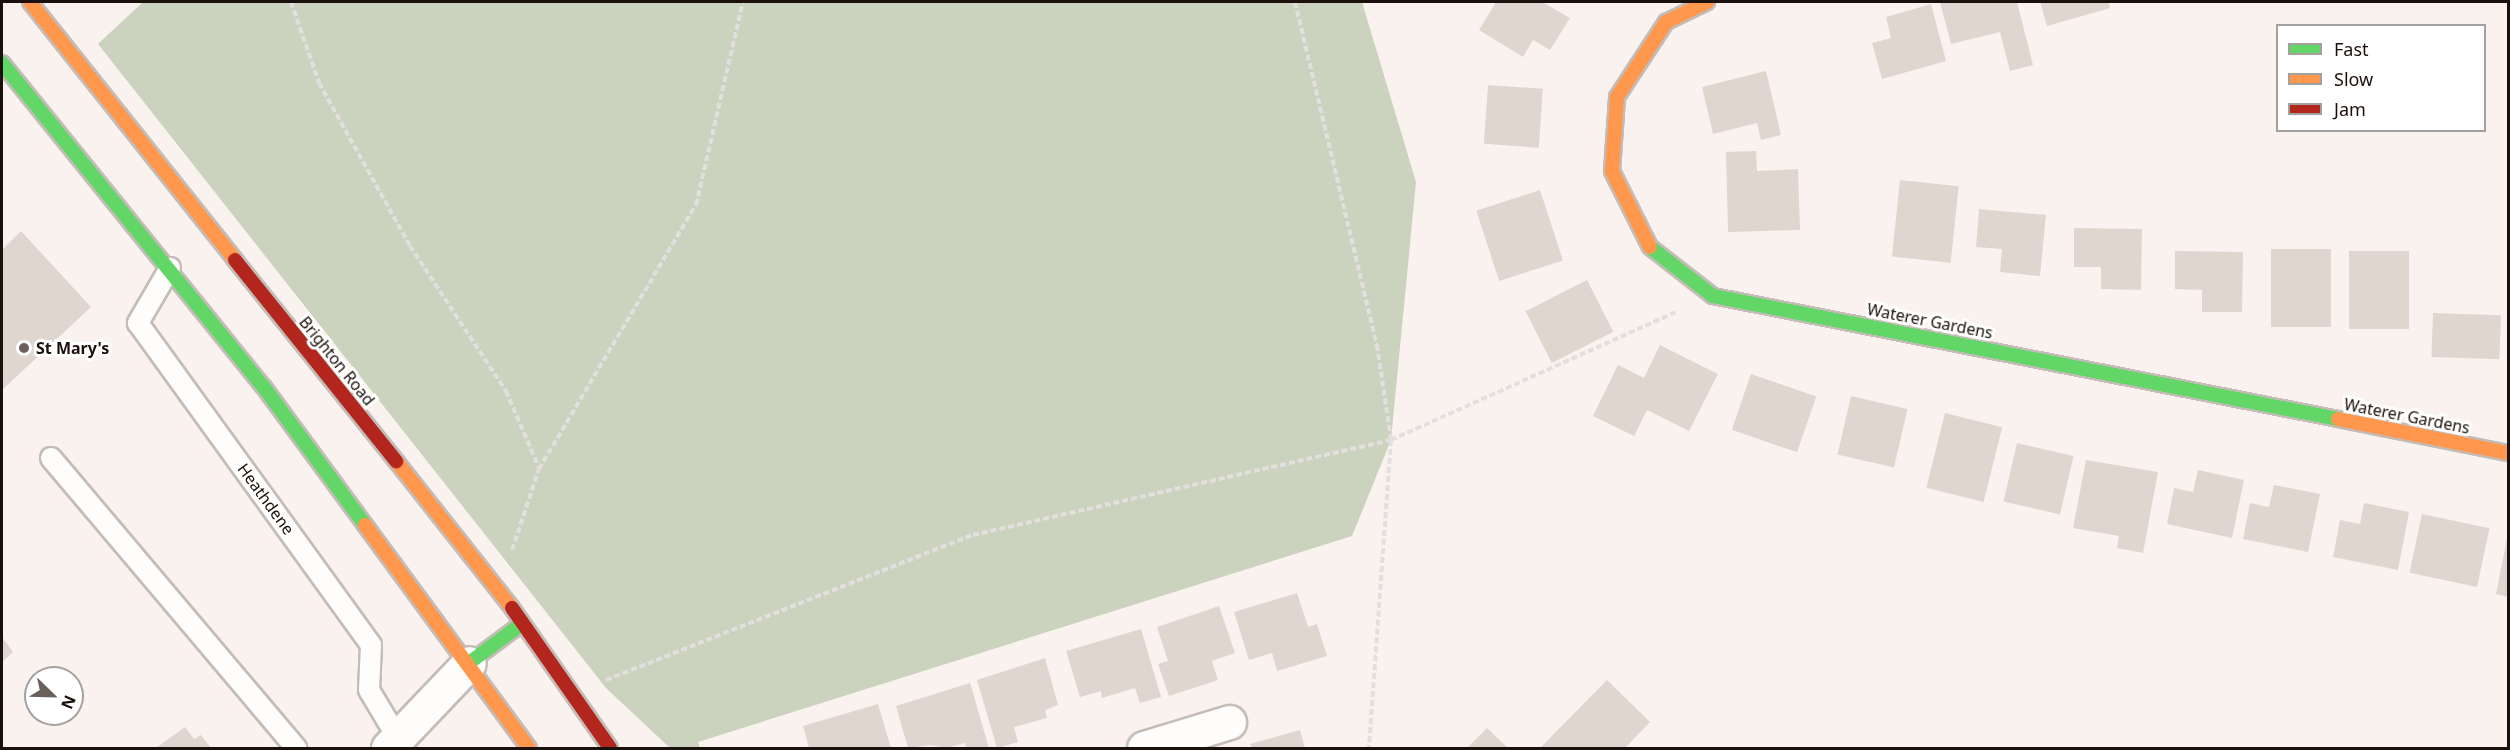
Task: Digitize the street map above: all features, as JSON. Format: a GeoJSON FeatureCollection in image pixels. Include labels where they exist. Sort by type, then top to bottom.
{"type":"FeatureCollection","features":[{"type":"Feature","properties":{"kind":"main road","name":"Brighton Road"},"geometry":{"type":"LineString","coordinates":[[30,2],[499,590],[520,625],[610,748]]}},
{"type":"Feature","properties":{"kind":"main road","name":"Waterer Gardens"},"geometry":{"type":"LineString","coordinates":[[1707,2],[1665,22],[1617,97],[1612,171],[1648,246],[1713,296],[2508,453]]}},
{"type":"Feature","properties":{"kind":"main road"},"geometry":{"type":"LineString","coordinates":[[2,63],[170,268],[263,386],[530,748]]}},
{"type":"Feature","properties":{"kind":"main road"},"geometry":{"type":"LineString","coordinates":[[469,663],[520,625]]}},
{"type":"Feature","properties":{"kind":"street"},"geometry":{"type":"LineString","coordinates":[[392,743],[469,663]]}},
{"type":"Feature","properties":{"kind":"street"},"geometry":{"type":"LineString","coordinates":[[1144,748],[1229,722]]}},
{"type":"Feature","properties":{"kind":"lane","name":"Heathdene"},"geometry":{"type":"LineString","coordinates":[[170,268],[138,323],[372,645],[369,690],[392,743]]}},
{"type":"Feature","properties":{"kind":"lane"},"geometry":{"type":"LineString","coordinates":[[51,458],[296,748]]}},
{"type":"Feature","properties":{"kind":"path"},"geometry":{"type":"LineString","coordinates":[[291,2],[319,83],[410,246],[506,391],[539,469]]}},
{"type":"Feature","properties":{"kind":"path"},"geometry":{"type":"LineString","coordinates":[[499,590],[539,469],[696,205],[743,2]]}},
{"type":"Feature","properties":{"kind":"path"},"geometry":{"type":"LineString","coordinates":[[1295,2],[1377,345],[1391,440],[1369,748]]}},
{"type":"Feature","properties":{"kind":"path"},"geometry":{"type":"LineString","coordinates":[[597,684],[973,535],[1391,440],[1713,296]]}},
{"type":"Feature","properties":{"kind":"green space"},"geometry":{"type":"Polygon","coordinates":[[[143,2],[1362,2],[1416,182],[1391,440],[1352,536],[698,742],[700,748],[670,748],[606,688],[98,44],[143,2]]]}},
{"type":"Feature","properties":{"kind":"building"},"geometry":{"type":"Polygon","coordinates":[[[1496,2],[1542,2],[1570,18],[1550,50],[1533,40],[1523,57],[1479,30],[1496,2]]]}},
{"type":"Feature","properties":{"kind":"building"},"geometry":{"type":"Polygon","coordinates":[[[1940,2],[2017,2],[2033,65],[2010,71],[2000,32],[1951,44],[1940,2]]]}},
{"type":"Feature","properties":{"kind":"building"},"geometry":{"type":"Polygon","coordinates":[[[2040,2],[2109,2],[2110,8],[2047,26],[2040,2]]]}},
{"type":"Feature","properties":{"kind":"building"},"geometry":{"type":"Polygon","coordinates":[[[1931,4],[1946,61],[1882,79],[1872,43],[1891,38],[1886,17],[1931,4]]]}},
{"type":"Feature","properties":{"kind":"building"},"geometry":{"type":"Polygon","coordinates":[[[1766,71],[1781,135],[1761,140],[1757,123],[1713,134],[1702,87],[1766,71]]]}},
{"type":"Feature","properties":{"kind":"building"},"geometry":{"type":"Polygon","coordinates":[[[1488,85],[1543,89],[1539,148],[1484,144],[1488,85]]]}},
{"type":"Feature","properties":{"kind":"building"},"geometry":{"type":"Polygon","coordinates":[[[1756,151],[1757,171],[1798,169],[1800,230],[1728,232],[1726,152],[1756,151]]]}},
{"type":"Feature","properties":{"kind":"building"},"geometry":{"type":"Polygon","coordinates":[[[1900,180],[1959,186],[1951,263],[1892,257],[1900,180]]]}},
{"type":"Feature","properties":{"kind":"building"},"geometry":{"type":"Polygon","coordinates":[[[1540,190],[1563,260],[1499,281],[1476,211],[1540,190]]]}},
{"type":"Feature","properties":{"kind":"building"},"geometry":{"type":"Polygon","coordinates":[[[1979,209],[2046,215],[2040,276],[2000,272],[2002,249],[1976,247],[1979,209]]]}},
{"type":"Feature","properties":{"kind":"building"},"geometry":{"type":"Polygon","coordinates":[[[2074,228],[2142,229],[2141,290],[2101,289],[2101,267],[2074,267],[2074,228]]]}},
{"type":"Feature","properties":{"kind":"building","name":"St Mary's"},"geometry":{"type":"Polygon","coordinates":[[[21,231],[91,307],[2,390],[2,250],[21,231]]]}},
{"type":"Feature","properties":{"kind":"building"},"geometry":{"type":"Polygon","coordinates":[[[2271,249],[2331,249],[2331,327],[2271,327],[2271,249]]]}},
{"type":"Feature","properties":{"kind":"building"},"geometry":{"type":"Polygon","coordinates":[[[2175,251],[2243,252],[2242,312],[2202,312],[2202,290],[2175,289],[2175,251]]]}},
{"type":"Feature","properties":{"kind":"building"},"geometry":{"type":"Polygon","coordinates":[[[2349,251],[2409,251],[2409,329],[2349,329],[2349,251]]]}},
{"type":"Feature","properties":{"kind":"building"},"geometry":{"type":"Polygon","coordinates":[[[1587,280],[1613,332],[1552,363],[1526,311],[1587,280]]]}},
{"type":"Feature","properties":{"kind":"building"},"geometry":{"type":"Polygon","coordinates":[[[2433,313],[2501,315],[2499,359],[2431,357],[2433,313]]]}},
{"type":"Feature","properties":{"kind":"building"},"geometry":{"type":"Polygon","coordinates":[[[1660,345],[1718,374],[1689,431],[1647,410],[1634,436],[1593,416],[1618,365],[1644,378],[1660,345]]]}},
{"type":"Feature","properties":{"kind":"building"},"geometry":{"type":"Polygon","coordinates":[[[1751,374],[1816,396],[1797,452],[1732,430],[1751,374]]]}},
{"type":"Feature","properties":{"kind":"building"},"geometry":{"type":"Polygon","coordinates":[[[1851,396],[1908,409],[1894,468],[1838,454],[1851,396]]]}},
{"type":"Feature","properties":{"kind":"building"},"geometry":{"type":"Polygon","coordinates":[[[1945,413],[2002,427],[1984,502],[1926,488],[1945,413]]]}},
{"type":"Feature","properties":{"kind":"building"},"geometry":{"type":"Polygon","coordinates":[[[2017,443],[2074,456],[2060,515],[2004,501],[2017,443]]]}},
{"type":"Feature","properties":{"kind":"building"},"geometry":{"type":"Polygon","coordinates":[[[2086,460],[2158,472],[2143,553],[2117,548],[2119,536],[2073,528],[2086,460]]]}},
{"type":"Feature","properties":{"kind":"building"},"geometry":{"type":"Polygon","coordinates":[[[2198,470],[2244,480],[2232,538],[2167,524],[2174,488],[2193,492],[2198,470]]]}},
{"type":"Feature","properties":{"kind":"building"},"geometry":{"type":"Polygon","coordinates":[[[2274,485],[2320,494],[2308,552],[2243,539],[2250,503],[2269,507],[2274,485]]]}},
{"type":"Feature","properties":{"kind":"building"},"geometry":{"type":"Polygon","coordinates":[[[2364,503],[2409,512],[2398,570],[2333,557],[2340,520],[2360,524],[2364,503]]]}},
{"type":"Feature","properties":{"kind":"building"},"geometry":{"type":"Polygon","coordinates":[[[2422,514],[2489,528],[2477,587],[2410,573],[2422,514]]]}},
{"type":"Feature","properties":{"kind":"building"},"geometry":{"type":"Polygon","coordinates":[[[2508,538],[2508,597],[2496,594],[2508,538]]]}},
{"type":"Feature","properties":{"kind":"building"},"geometry":{"type":"Polygon","coordinates":[[[1297,593],[1308,627],[1317,624],[1327,656],[1277,671],[1272,653],[1249,660],[1234,612],[1297,593]]]}},
{"type":"Feature","properties":{"kind":"building"},"geometry":{"type":"Polygon","coordinates":[[[1219,606],[1235,653],[1212,661],[1218,680],[1169,696],[1158,664],[1168,661],[1157,627],[1219,606]]]}},
{"type":"Feature","properties":{"kind":"building"},"geometry":{"type":"Polygon","coordinates":[[[1141,629],[1161,697],[1140,703],[1135,688],[1102,698],[1101,691],[1080,697],[1066,651],[1141,629]]]}},
{"type":"Feature","properties":{"kind":"building"},"geometry":{"type":"Polygon","coordinates":[[[2,637],[13,652],[2,662],[2,637]]]}},
{"type":"Feature","properties":{"kind":"building"},"geometry":{"type":"Polygon","coordinates":[[[1045,658],[1058,705],[1045,710],[1047,718],[1014,727],[1018,742],[997,748],[977,680],[1045,658]]]}},
{"type":"Feature","properties":{"kind":"building"},"geometry":{"type":"Polygon","coordinates":[[[1607,680],[1650,722],[1625,748],[1540,748],[1607,680]]]}},
{"type":"Feature","properties":{"kind":"building"},"geometry":{"type":"Polygon","coordinates":[[[970,683],[989,748],[966,748],[965,743],[946,748],[930,745],[908,748],[896,706],[970,683]]]}},
{"type":"Feature","properties":{"kind":"building"},"geometry":{"type":"Polygon","coordinates":[[[878,704],[891,748],[809,748],[803,726],[878,704]]]}},
{"type":"Feature","properties":{"kind":"building"},"geometry":{"type":"Polygon","coordinates":[[[185,727],[194,739],[201,735],[211,748],[156,748],[185,727]]]}},
{"type":"Feature","properties":{"kind":"building"},"geometry":{"type":"Polygon","coordinates":[[[1487,728],[1508,748],[1467,748],[1487,728]]]}},
{"type":"Feature","properties":{"kind":"building"},"geometry":{"type":"Polygon","coordinates":[[[1300,730],[1305,748],[1252,748],[1250,744],[1300,730]]]}},
{"type":"Feature","properties":{"kind":"traffic: fast"},"geometry":{"type":"LineString","coordinates":[[2,63],[263,386],[365,525]]}},
{"type":"Feature","properties":{"kind":"traffic: fast"},"geometry":{"type":"LineString","coordinates":[[1650,247],[1713,296],[2338,419]]}},
{"type":"Feature","properties":{"kind":"traffic: fast"},"geometry":{"type":"LineString","coordinates":[[469,663],[520,625]]}},
{"type":"Feature","properties":{"kind":"traffic: slow"},"geometry":{"type":"LineString","coordinates":[[30,2],[235,260]]}},
{"type":"Feature","properties":{"kind":"traffic: slow"},"geometry":{"type":"LineString","coordinates":[[1650,247],[1612,171],[1617,97],[1666,22],[1707,2]]}},
{"type":"Feature","properties":{"kind":"traffic: slow"},"geometry":{"type":"LineString","coordinates":[[2338,419],[2508,453]]}},
{"type":"Feature","properties":{"kind":"traffic: slow"},"geometry":{"type":"LineString","coordinates":[[396,461],[512,608]]}},
{"type":"Feature","properties":{"kind":"traffic: slow"},"geometry":{"type":"LineString","coordinates":[[365,525],[529,748]]}},
{"type":"Feature","properties":{"kind":"traffic: jam"},"geometry":{"type":"LineString","coordinates":[[235,260],[396,461]]}},
{"type":"Feature","properties":{"kind":"traffic: jam"},"geometry":{"type":"LineString","coordinates":[[512,608],[610,748]]}},
{"type":"Feature","properties":{"kind":"place","name":"St Mary's"},"geometry":{"type":"Point","coordinates":[24,348]}}]}
